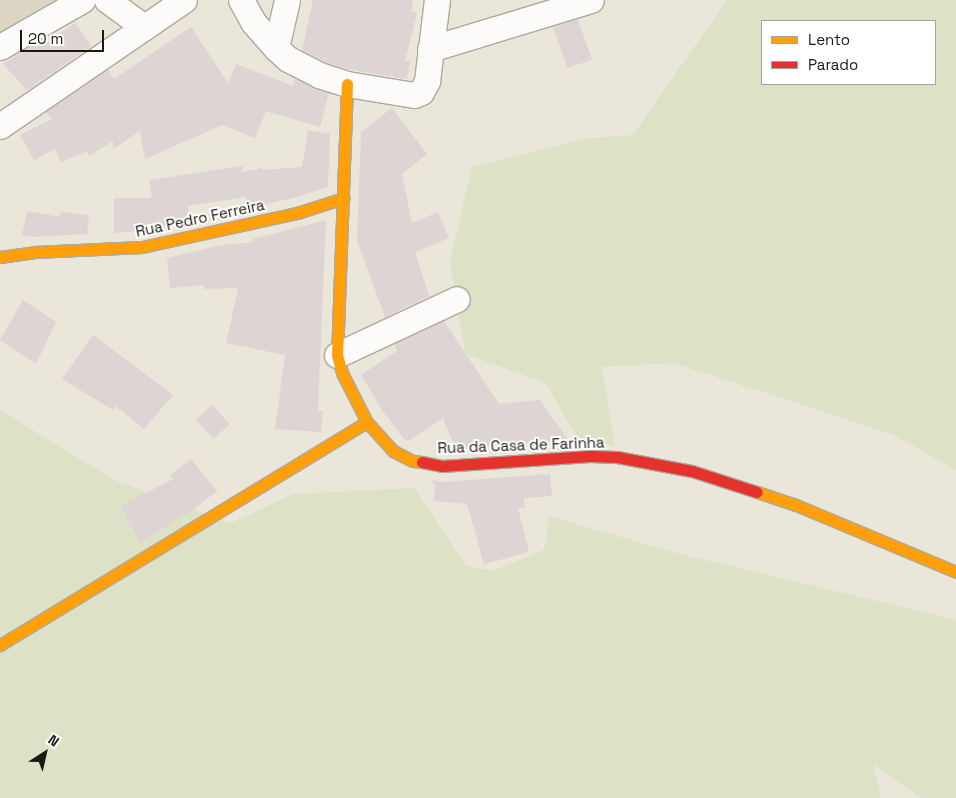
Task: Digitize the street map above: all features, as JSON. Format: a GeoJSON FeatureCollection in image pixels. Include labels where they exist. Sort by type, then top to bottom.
{"type":"FeatureCollection","features":[{"type":"Feature","properties":{"kind":"street"},"geometry":{"type":"LineString","coordinates":[[0,47],[82,0]]}},
{"type":"Feature","properties":{"kind":"street"},"geometry":{"type":"LineString","coordinates":[[108,0],[144,27]]}},
{"type":"Feature","properties":{"kind":"street"},"geometry":{"type":"LineString","coordinates":[[0,126],[184,0]]}},
{"type":"Feature","properties":{"kind":"street"},"geometry":{"type":"LineString","coordinates":[[241,0],[254,23],[288,59],[319,75],[347,84],[402,95],[421,92],[427,81],[437,0]]}},
{"type":"Feature","properties":{"kind":"street"},"geometry":{"type":"LineString","coordinates":[[276,48],[287,0]]}},
{"type":"Feature","properties":{"kind":"street"},"geometry":{"type":"LineString","coordinates":[[430,49],[591,0]]}},
{"type":"Feature","properties":{"kind":"street","name":"Rua da Casa de Farinha"},"geometry":{"type":"LineString","coordinates":[[347,84],[337,355],[342,373],[367,422],[393,451],[413,461],[442,466],[599,456],[653,462],[692,471],[796,505],[956,572]]}},
{"type":"Feature","properties":{"kind":"street","name":"Rua Pedro Ferreira"},"geometry":{"type":"LineString","coordinates":[[0,257],[36,252],[142,247],[298,213],[344,198]]}},
{"type":"Feature","properties":{"kind":"street"},"geometry":{"type":"LineString","coordinates":[[337,355],[457,300]]}},
{"type":"Feature","properties":{"kind":"street"},"geometry":{"type":"LineString","coordinates":[[0,645],[367,422]]}},
{"type":"Feature","properties":{"kind":"shaded area"},"geometry":{"type":"Polygon","coordinates":[[[0,0],[60,0],[0,39],[0,0]]]}},
{"type":"Feature","properties":{"kind":"green space"},"geometry":{"type":"Polygon","coordinates":[[[727,0],[956,0],[956,470],[894,435],[674,363],[602,367],[615,446],[577,437],[546,383],[465,354],[450,262],[472,167],[589,138],[633,135],[727,0]]]}},
{"type":"Feature","properties":{"kind":"green space"},"geometry":{"type":"Polygon","coordinates":[[[0,410],[114,480],[231,523],[293,494],[414,488],[466,566],[493,571],[544,550],[549,516],[680,554],[956,620],[956,798],[921,798],[873,764],[881,798],[0,798],[0,410]]]}},
{"type":"Feature","properties":{"kind":"building"},"geometry":{"type":"Polygon","coordinates":[[[313,0],[413,0],[411,12],[417,13],[405,61],[410,62],[407,79],[346,69],[325,62],[302,50],[313,0]]]}},
{"type":"Feature","properties":{"kind":"building"},"geometry":{"type":"Polygon","coordinates":[[[578,19],[592,60],[567,68],[553,27],[578,19]]]}},
{"type":"Feature","properties":{"kind":"building"},"geometry":{"type":"Polygon","coordinates":[[[75,23],[91,46],[27,90],[3,64],[40,41],[43,45],[75,23]]]}},
{"type":"Feature","properties":{"kind":"building"},"geometry":{"type":"Polygon","coordinates":[[[191,27],[228,83],[236,64],[293,86],[295,79],[329,93],[320,127],[266,111],[255,138],[222,125],[145,159],[140,131],[113,149],[113,141],[89,156],[87,151],[61,162],[55,149],[34,160],[20,135],[52,119],[46,112],[108,70],[114,79],[191,27]]]}},
{"type":"Feature","properties":{"kind":"building"},"geometry":{"type":"Polygon","coordinates":[[[392,108],[427,154],[402,174],[412,223],[438,212],[449,238],[415,252],[429,296],[385,317],[357,240],[361,132],[392,108]]]}},
{"type":"Feature","properties":{"kind":"building"},"geometry":{"type":"Polygon","coordinates":[[[308,130],[330,134],[328,187],[293,198],[248,208],[246,197],[188,206],[189,221],[140,231],[114,233],[114,198],[152,198],[149,180],[243,166],[241,172],[262,168],[262,170],[302,167],[308,130]]]}},
{"type":"Feature","properties":{"kind":"building"},"geometry":{"type":"Polygon","coordinates":[[[27,211],[60,217],[60,212],[89,215],[87,234],[32,237],[22,235],[27,211]]]}},
{"type":"Feature","properties":{"kind":"building"},"geometry":{"type":"Polygon","coordinates":[[[326,220],[318,410],[323,411],[321,432],[275,429],[285,355],[226,343],[238,288],[204,289],[204,285],[170,288],[167,258],[222,245],[254,242],[253,239],[326,220]]]}},
{"type":"Feature","properties":{"kind":"building"},"geometry":{"type":"Polygon","coordinates":[[[23,300],[56,322],[36,364],[0,340],[23,300]]]}},
{"type":"Feature","properties":{"kind":"building"},"geometry":{"type":"Polygon","coordinates":[[[444,321],[499,404],[540,400],[568,440],[456,449],[443,418],[409,441],[403,438],[382,410],[361,375],[397,351],[394,344],[444,321]]]}},
{"type":"Feature","properties":{"kind":"building"},"geometry":{"type":"Polygon","coordinates":[[[93,335],[173,395],[144,429],[116,406],[113,410],[62,379],[93,335]]]}},
{"type":"Feature","properties":{"kind":"building"},"geometry":{"type":"Polygon","coordinates":[[[212,405],[230,424],[214,439],[196,420],[212,405]]]}},
{"type":"Feature","properties":{"kind":"building"},"geometry":{"type":"Polygon","coordinates":[[[191,459],[217,491],[191,511],[140,542],[121,506],[173,479],[170,475],[191,459]]]}},
{"type":"Feature","properties":{"kind":"building"},"geometry":{"type":"Polygon","coordinates":[[[550,474],[552,496],[524,498],[525,508],[518,508],[529,552],[484,564],[467,504],[434,501],[435,486],[431,480],[443,482],[550,474]]]}},
{"type":"Feature","properties":{"kind":"traffic: slow"},"geometry":{"type":"LineString","coordinates":[[347,84],[337,355],[342,373],[367,422],[393,451],[413,461],[422,462]]}},
{"type":"Feature","properties":{"kind":"traffic: slow"},"geometry":{"type":"LineString","coordinates":[[0,257],[35,252],[142,247],[297,213],[344,198]]}},
{"type":"Feature","properties":{"kind":"traffic: slow"},"geometry":{"type":"LineString","coordinates":[[0,645],[367,422]]}},
{"type":"Feature","properties":{"kind":"traffic: slow"},"geometry":{"type":"LineString","coordinates":[[757,492],[796,505],[956,572]]}},
{"type":"Feature","properties":{"kind":"traffic: jam"},"geometry":{"type":"LineString","coordinates":[[422,462],[442,466],[590,456],[617,457],[692,471],[757,492]]}}]}
